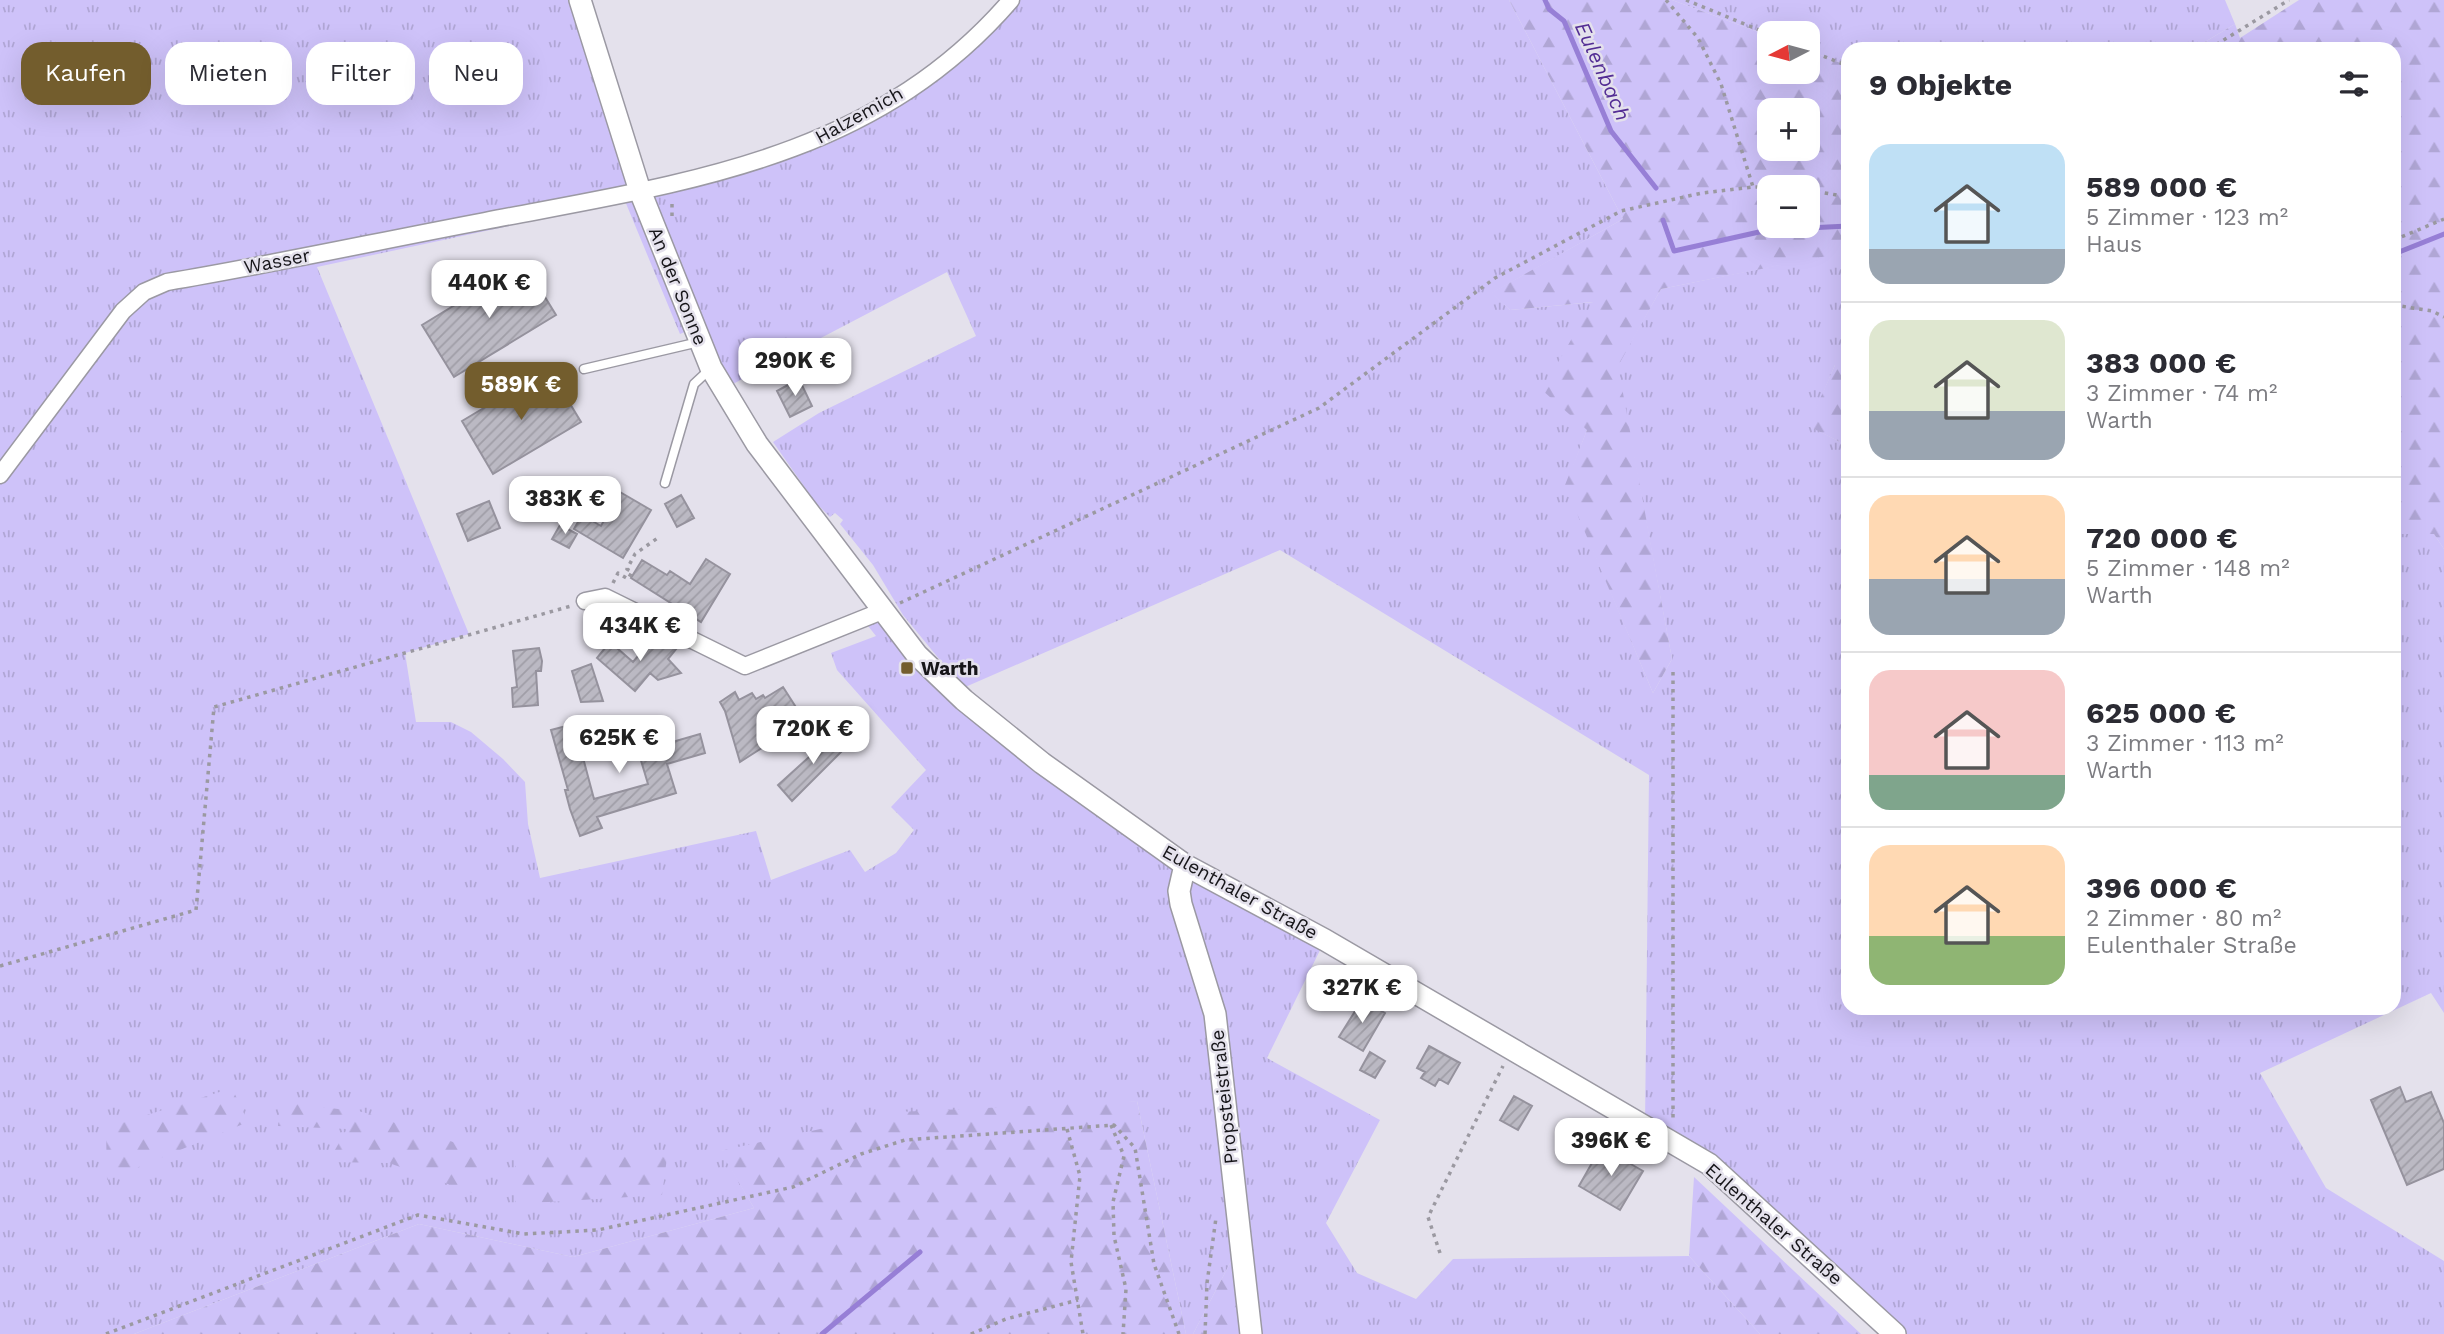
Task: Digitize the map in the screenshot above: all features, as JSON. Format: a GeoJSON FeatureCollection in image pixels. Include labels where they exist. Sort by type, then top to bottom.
{"type":"FeatureCollection","features":[{"type":"Feature","properties":{"kind":"street","name":"An der Sonne"},"geometry":{"type":"LineString","coordinates":[[580,0],[640,191],[711,368],[757,444],[882,611]]}},
{"type":"Feature","properties":{"kind":"street","name":"Halzemich"},"geometry":{"type":"LineString","coordinates":[[640,191],[672,186],[738,167],[790,151],[839,131],[932,71],[1012,0]]}},
{"type":"Feature","properties":{"kind":"street","name":"Wasser"},"geometry":{"type":"LineString","coordinates":[[0,475],[102,335],[144,292],[167,282],[640,191]]}},
{"type":"Feature","properties":{"kind":"street"},"geometry":{"type":"LineString","coordinates":[[585,601],[605,597],[746,666],[882,611]]}},
{"type":"Feature","properties":{"kind":"street","name":"Eulenthaler Straße"},"geometry":{"type":"LineString","coordinates":[[882,611],[916,655],[964,700],[1042,763],[1185,865],[1325,940],[1709,1164],[1895,1334]]}},
{"type":"Feature","properties":{"kind":"street","name":"Propsteistraße"},"geometry":{"type":"LineString","coordinates":[[1185,865],[1179,891],[1215,1014],[1251,1334]]}},
{"type":"Feature","properties":{"kind":"lane"},"geometry":{"type":"LineString","coordinates":[[584,369],[699,342]]}},
{"type":"Feature","properties":{"kind":"lane"},"geometry":{"type":"LineString","coordinates":[[664,483],[694,384],[711,368]]}},
{"type":"Feature","properties":{"kind":"path"},"geometry":{"type":"LineString","coordinates":[[1666,0],[1698,38],[1721,84],[1753,187]]}},
{"type":"Feature","properties":{"kind":"path"},"geometry":{"type":"LineString","coordinates":[[1686,0],[1757,29]]}},
{"type":"Feature","properties":{"kind":"path"},"geometry":{"type":"LineString","coordinates":[[2220,42],[2289,0]]}},
{"type":"Feature","properties":{"kind":"path"},"geometry":{"type":"LineString","coordinates":[[1820,55],[1841,63]]}},
{"type":"Feature","properties":{"kind":"path"},"geometry":{"type":"LineString","coordinates":[[882,611],[1319,408],[1495,278],[1621,211],[1702,193],[1757,187]]}},
{"type":"Feature","properties":{"kind":"path"},"geometry":{"type":"LineString","coordinates":[[1820,192],[1841,196]]}},
{"type":"Feature","properties":{"kind":"path"},"geometry":{"type":"LineString","coordinates":[[2401,237],[2444,219]]}},
{"type":"Feature","properties":{"kind":"path"},"geometry":{"type":"LineString","coordinates":[[2401,306],[2432,311],[2444,317]]}},
{"type":"Feature","properties":{"kind":"path"},"geometry":{"type":"LineString","coordinates":[[622,575],[628,579],[632,572],[627,569],[635,554],[659,537]]}},
{"type":"Feature","properties":{"kind":"path"},"geometry":{"type":"LineString","coordinates":[[0,966],[195,910],[214,706],[585,601]]}},
{"type":"Feature","properties":{"kind":"path"},"geometry":{"type":"LineString","coordinates":[[1672,672],[1673,1142]]}},
{"type":"Feature","properties":{"kind":"path"},"geometry":{"type":"LineString","coordinates":[[1440,1253],[1429,1217],[1512,1048]]}},
{"type":"Feature","properties":{"kind":"path"},"geometry":{"type":"LineString","coordinates":[[1111,1125],[1124,1156],[1113,1202],[1114,1237],[1126,1289],[1123,1334]]}},
{"type":"Feature","properties":{"kind":"path"},"geometry":{"type":"LineString","coordinates":[[106,1334],[418,1215],[524,1234],[598,1230],[793,1187],[861,1154],[905,1140],[1111,1125],[1135,1148],[1154,1264],[1179,1334]]}},
{"type":"Feature","properties":{"kind":"path"},"geometry":{"type":"LineString","coordinates":[[1067,1129],[1080,1176],[1071,1262],[1083,1334]]}},
{"type":"Feature","properties":{"kind":"path"},"geometry":{"type":"LineString","coordinates":[[1205,1334],[1207,1283],[1217,1217]]}},
{"type":"Feature","properties":{"kind":"path"},"geometry":{"type":"LineString","coordinates":[[971,1334],[1006,1319],[1078,1300]]}},
{"type":"Feature","properties":{"kind":"green space"},"geometry":{"type":"Polygon","coordinates":[[[0,0],[580,0],[640,190],[672,186],[884,105],[1011,0],[1509,0],[1623,219],[1492,293],[1510,310],[1594,302],[1587,430],[1566,485],[1653,693],[1672,659],[1617,366],[1661,289],[1832,254],[1841,256],[1841,365],[1835,365],[1809,426],[1841,442],[1841,1015],[2384,1015],[2260,1073],[2326,1188],[2444,1261],[2444,1334],[1895,1334],[1813,1256],[1645,1125],[1649,775],[1280,550],[963,688],[903,615],[873,565],[840,524],[843,520],[835,513],[830,517],[815,502],[773,442],[819,413],[976,336],[947,272],[731,385],[701,325],[680,334],[625,201],[317,267],[469,634],[405,653],[416,722],[451,722],[471,732],[525,782],[528,824],[540,878],[756,831],[771,880],[850,850],[865,872],[896,853],[914,830],[891,807],[926,770],[837,670],[831,653],[876,636],[857,612],[882,611],[917,655],[1185,865],[1325,940],[1267,1058],[1380,1120],[1326,1223],[1357,1273],[1416,1299],[1453,1259],[1689,1256],[1760,1334],[1249,1334],[1239,1246],[1193,1334],[1186,1334],[1137,1101],[721,1151],[754,1208],[573,1257],[419,1224],[134,1334],[0,1334],[0,0]]]}},
{"type":"Feature","properties":{"kind":"green space"},"geometry":{"type":"Polygon","coordinates":[[[1509,0],[1672,0],[1757,32],[1757,84],[1820,84],[1820,55],[1841,63],[1841,256],[1832,255],[1661,289],[1618,366],[1672,659],[1653,693],[1565,485],[1587,430],[1542,390],[1593,302],[1510,310],[1491,293],[1623,219],[1509,0]]]}},
{"type":"Feature","properties":{"kind":"green space"},"geometry":{"type":"Polygon","coordinates":[[[1672,0],[2225,0],[2235,24],[2205,42],[1841,42],[1841,63],[1820,55],[1820,21],[1757,21],[1757,32],[1672,0]]]}},
{"type":"Feature","properties":{"kind":"green space"},"geometry":{"type":"Polygon","coordinates":[[[2299,0],[2444,0],[2444,549],[2434,534],[2401,534],[2401,42],[2205,42],[2235,24],[2240,38],[2299,0]]]}},
{"type":"Feature","properties":{"kind":"green space"},"geometry":{"type":"Polygon","coordinates":[[[1835,365],[1841,365],[1841,442],[1808,426],[1835,365]]]}},
{"type":"Feature","properties":{"kind":"green space"},"geometry":{"type":"Polygon","coordinates":[[[2401,534],[2434,534],[2444,549],[2444,1013],[2431,993],[2401,1007],[2401,534]]]}},
{"type":"Feature","properties":{"kind":"green space"},"geometry":{"type":"Polygon","coordinates":[[[232,1088],[248,1122],[107,1180],[106,1128],[232,1088]]]}},
{"type":"Feature","properties":{"kind":"green space"},"geometry":{"type":"Polygon","coordinates":[[[1137,1101],[1186,1334],[134,1334],[419,1224],[573,1257],[754,1208],[720,1151],[898,1112],[1137,1101]]]}},
{"type":"Feature","properties":{"kind":"green space"},"geometry":{"type":"Polygon","coordinates":[[[280,1102],[363,1112],[489,1154],[473,1193],[389,1163],[328,1162],[347,1129],[278,1126],[280,1102]]]}},
{"type":"Feature","properties":{"kind":"green space"},"geometry":{"type":"Polygon","coordinates":[[[668,1150],[662,1195],[516,1204],[516,1156],[668,1150]]]}},
{"type":"Feature","properties":{"kind":"green space"},"geometry":{"type":"Polygon","coordinates":[[[1694,1177],[1861,1334],[1760,1334],[1689,1256],[1694,1177]]]}},
{"type":"Feature","properties":{"kind":"green space"},"geometry":{"type":"Polygon","coordinates":[[[1240,1244],[1249,1334],[1193,1334],[1240,1244]]]}},
{"type":"Feature","properties":{"kind":"building"},"geometry":{"type":"Polygon","coordinates":[[[524,263],[556,315],[454,377],[422,325],[524,263]]]}},
{"type":"Feature","properties":{"kind":"building"},"geometry":{"type":"Polygon","coordinates":[[[549,369],[581,422],[493,474],[462,421],[549,369]]]}},
{"type":"Feature","properties":{"kind":"building"},"geometry":{"type":"Polygon","coordinates":[[[799,379],[812,406],[790,417],[777,391],[799,379]]]}},
{"type":"Feature","properties":{"kind":"building"},"geometry":{"type":"Polygon","coordinates":[[[620,492],[651,510],[623,558],[574,529],[582,515],[601,526],[620,492]]]}},
{"type":"Feature","properties":{"kind":"building"},"geometry":{"type":"Polygon","coordinates":[[[681,495],[694,518],[677,527],[665,504],[681,495]]]}},
{"type":"Feature","properties":{"kind":"building"},"geometry":{"type":"Polygon","coordinates":[[[489,501],[500,528],[468,541],[457,514],[489,501]]]}},
{"type":"Feature","properties":{"kind":"building"},"geometry":{"type":"Polygon","coordinates":[[[560,525],[577,534],[569,548],[552,539],[560,525]]]}},
{"type":"Feature","properties":{"kind":"building"},"geometry":{"type":"Polygon","coordinates":[[[706,559],[730,574],[701,622],[631,578],[642,560],[667,575],[670,571],[690,584],[706,559]]]}},
{"type":"Feature","properties":{"kind":"building"},"geometry":{"type":"Polygon","coordinates":[[[657,640],[677,648],[668,659],[681,673],[658,680],[650,673],[635,691],[597,658],[610,642],[633,662],[649,643],[652,646],[657,640]]]}},
{"type":"Feature","properties":{"kind":"building"},"geometry":{"type":"Polygon","coordinates":[[[539,648],[542,661],[541,671],[536,671],[538,705],[513,707],[512,688],[517,687],[513,651],[539,648]]]}},
{"type":"Feature","properties":{"kind":"building"},"geometry":{"type":"Polygon","coordinates":[[[591,664],[603,701],[581,702],[572,671],[591,664]]]}},
{"type":"Feature","properties":{"kind":"building"},"geometry":{"type":"Polygon","coordinates":[[[783,687],[799,712],[781,724],[787,732],[740,762],[720,702],[735,692],[739,700],[752,693],[756,699],[763,695],[765,698],[783,687]]]}},
{"type":"Feature","properties":{"kind":"building"},"geometry":{"type":"Polygon","coordinates":[[[574,724],[594,799],[648,784],[634,737],[658,730],[662,745],[700,734],[705,753],[667,764],[676,793],[597,817],[602,828],[580,836],[570,809],[565,790],[568,790],[551,730],[574,724]]]}},
{"type":"Feature","properties":{"kind":"building"},"geometry":{"type":"Polygon","coordinates":[[[838,731],[850,743],[792,801],[778,785],[838,731]]]}},
{"type":"Feature","properties":{"kind":"building"},"geometry":{"type":"Polygon","coordinates":[[[1362,1000],[1385,1013],[1363,1051],[1339,1037],[1362,1000]]]}},
{"type":"Feature","properties":{"kind":"building"},"geometry":{"type":"Polygon","coordinates":[[[1429,1046],[1460,1063],[1448,1084],[1439,1079],[1435,1086],[1421,1078],[1425,1072],[1417,1068],[1429,1046]]]}},
{"type":"Feature","properties":{"kind":"building"},"geometry":{"type":"Polygon","coordinates":[[[1370,1052],[1385,1061],[1375,1078],[1360,1070],[1370,1052]]]}},
{"type":"Feature","properties":{"kind":"building"},"geometry":{"type":"Polygon","coordinates":[[[2400,1087],[2406,1102],[2431,1092],[2444,1123],[2444,1169],[2407,1185],[2371,1100],[2400,1087]]]}},
{"type":"Feature","properties":{"kind":"building"},"geometry":{"type":"Polygon","coordinates":[[[1514,1096],[1532,1106],[1518,1130],[1500,1120],[1514,1096]]]}},
{"type":"Feature","properties":{"kind":"building"},"geometry":{"type":"Polygon","coordinates":[[[1601,1147],[1643,1171],[1620,1210],[1579,1186],[1601,1147]]]}},
{"type":"Feature","properties":{"kind":"waterway","name":"Eulenbach"},"geometry":{"type":"LineString","coordinates":[[1545,0],[1549,9],[1564,21],[1611,131],[1656,188]]}},
{"type":"Feature","properties":{"kind":"waterway","name":"Eulenbach"},"geometry":{"type":"LineString","coordinates":[[1663,220],[1674,251],[1768,230],[1841,226]]}},
{"type":"Feature","properties":{"kind":"waterway","name":"Eulenbach"},"geometry":{"type":"LineString","coordinates":[[2401,251],[2444,234]]}},
{"type":"Feature","properties":{"kind":"waterway"},"geometry":{"type":"LineString","coordinates":[[822,1334],[920,1252]]}},
{"type":"Feature","properties":{"kind":"place","name":"Warth"},"geometry":{"type":"Point","coordinates":[907,668]}}]}
